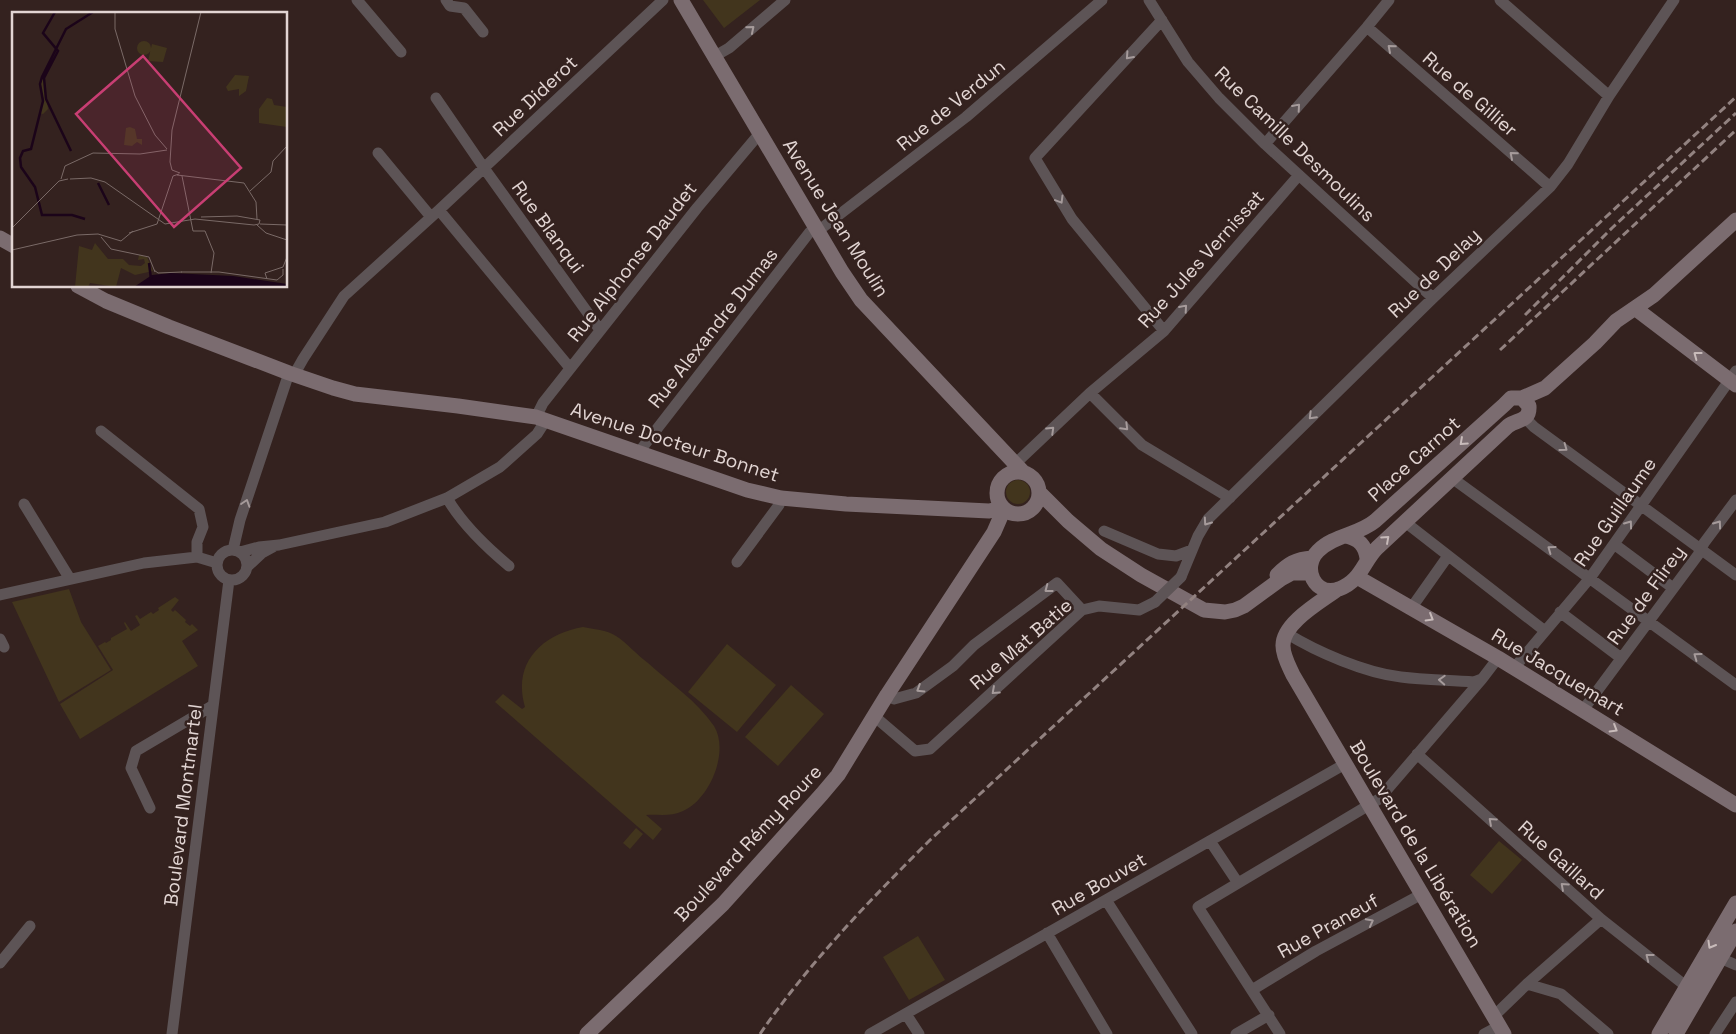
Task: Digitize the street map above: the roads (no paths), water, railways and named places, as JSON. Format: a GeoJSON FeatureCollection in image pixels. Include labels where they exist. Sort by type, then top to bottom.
{"type":"FeatureCollection","features":[{"type":"Feature","properties":{"kind":"main road","name":"Avenue Jean Moulin"},"geometry":{"type":"LineString","coordinates":[[681,0],[842,272],[861,300],[1014,466]]}},
{"type":"Feature","properties":{"kind":"main road"},"geometry":{"type":"LineString","coordinates":[[1734,379],[1636,309],[1654,295],[1736,220]]}},
{"type":"Feature","properties":{"kind":"main road"},"geometry":{"type":"LineString","coordinates":[[0,238],[12,245]]}},
{"type":"Feature","properties":{"kind":"main road","name":"Avenue Docteur Bonnet"},"geometry":{"type":"LineString","coordinates":[[82,288],[106,301],[142,316],[291,374],[355,394],[468,407],[541,419],[747,490],[781,498],[846,504],[989,511],[1003,508]]}},
{"type":"Feature","properties":{"kind":"main road","name":"Place Carnot"},"geometry":{"type":"LineString","coordinates":[[1312,558],[1329,542],[1367,528],[1514,400],[1545,388],[1595,343],[1616,321],[1636,309]]}},
{"type":"Feature","properties":{"kind":"main road","name":"Place Carnot"},"geometry":{"type":"LineString","coordinates":[[1303,614],[1357,577],[1365,568],[1367,558],[1452,478],[1522,418],[1616,332],[1636,309]]}},
{"type":"Feature","properties":{"kind":"main road"},"geometry":{"type":"LineString","coordinates":[[1514,400],[1529,406],[1522,418],[1505,416],[1514,400]]}},
{"type":"Feature","properties":{"kind":"main road"},"geometry":{"type":"LineString","coordinates":[[1068,521],[1052,514],[1009,512],[1003,508],[997,498],[1000,482],[1014,466],[1035,480],[1040,493],[1068,521],[1101,549],[1204,610],[1225,612],[1244,606],[1289,563],[1312,558],[1310,565],[1313,578],[1303,614],[1286,634]]}},
{"type":"Feature","properties":{"kind":"main road"},"geometry":{"type":"LineString","coordinates":[[992,537],[984,522],[972,510],[984,505],[997,492]]}},
{"type":"Feature","properties":{"kind":"main road"},"geometry":{"type":"LineString","coordinates":[[1026,512],[1039,499],[1040,493]]}},
{"type":"Feature","properties":{"kind":"main road","name":"Boulevard Rémy Roure"},"geometry":{"type":"LineString","coordinates":[[587,1034],[723,904],[801,819],[838,775],[874,716],[992,537],[1003,508]]}},
{"type":"Feature","properties":{"kind":"main road","name":"Boulevard Rémy Roure"},"geometry":{"type":"LineString","coordinates":[[992,537],[1026,512]]}},
{"type":"Feature","properties":{"kind":"main road"},"geometry":{"type":"LineString","coordinates":[[1346,536],[1361,543],[1367,558]]}},
{"type":"Feature","properties":{"kind":"main road"},"geometry":{"type":"LineString","coordinates":[[1256,596],[1292,573],[1313,578],[1322,588],[1338,589]]}},
{"type":"Feature","properties":{"kind":"main road","name":"Rue Jacquemart"},"geometry":{"type":"LineString","coordinates":[[1357,577],[1498,658],[1736,804]]}},
{"type":"Feature","properties":{"kind":"main road","name":"Boulevard de la Libération"},"geometry":{"type":"LineString","coordinates":[[1286,634],[1282,646],[1293,675],[1499,1025]]}},
{"type":"Feature","properties":{"kind":"main road"},"geometry":{"type":"LineString","coordinates":[[1659,1034],[1736,903]]}},
{"type":"Feature","properties":{"kind":"main road"},"geometry":{"type":"LineString","coordinates":[[1676,1034],[1736,931]]}},
{"type":"Feature","properties":{"kind":"street"},"geometry":{"type":"LineString","coordinates":[[357,0],[401,52]]}},
{"type":"Feature","properties":{"kind":"street"},"geometry":{"type":"LineString","coordinates":[[446,0],[450,6],[464,8],[483,32]]}},
{"type":"Feature","properties":{"kind":"street","name":"Rue Diderot"},"geometry":{"type":"LineString","coordinates":[[237,551],[240,520],[291,374],[344,296],[435,214],[663,0]]}},
{"type":"Feature","properties":{"kind":"street"},"geometry":{"type":"LineString","coordinates":[[715,56],[728,48],[785,0]]}},
{"type":"Feature","properties":{"kind":"street","name":"Rue de Verdun"},"geometry":{"type":"LineString","coordinates":[[817,229],[966,117],[1087,5],[1102,0]]}},
{"type":"Feature","properties":{"kind":"street","name":"Rue Camille Desmoulins"},"geometry":{"type":"LineString","coordinates":[[1149,0],[1196,72],[1220,98],[1265,144],[1433,298]]}},
{"type":"Feature","properties":{"kind":"street"},"geometry":{"type":"LineString","coordinates":[[1265,144],[1389,0]]}},
{"type":"Feature","properties":{"kind":"street"},"geometry":{"type":"LineString","coordinates":[[1500,0],[1609,96]]}},
{"type":"Feature","properties":{"kind":"street","name":"Rue de Delay"},"geometry":{"type":"LineString","coordinates":[[1192,550],[1208,519],[1433,298],[1550,187],[1568,164],[1609,96],[1674,0]]}},
{"type":"Feature","properties":{"kind":"street"},"geometry":{"type":"LineString","coordinates":[[1162,20],[1035,158],[1072,219],[1164,331]]}},
{"type":"Feature","properties":{"kind":"street","name":"Rue de Gillier"},"geometry":{"type":"LineString","coordinates":[[1367,27],[1550,187]]}},
{"type":"Feature","properties":{"kind":"street","name":"Rue Blanqui"},"geometry":{"type":"LineString","coordinates":[[436,98],[600,330]]}},
{"type":"Feature","properties":{"kind":"street","name":"Rue Alphonse Daudet"},"geometry":{"type":"LineString","coordinates":[[280,545],[385,522],[447,498],[500,467],[543,427],[541,419],[543,403],[697,208],[760,133]]}},
{"type":"Feature","properties":{"kind":"street"},"geometry":{"type":"LineString","coordinates":[[378,153],[435,214],[570,368]]}},
{"type":"Feature","properties":{"kind":"street","name":"Rue Jules Vernissat"},"geometry":{"type":"LineString","coordinates":[[1014,466],[1090,393],[1164,331],[1299,175]]}},
{"type":"Feature","properties":{"kind":"street","name":"Rue Alexandre Dumas"},"geometry":{"type":"LineString","coordinates":[[639,452],[809,233],[817,229]]}},
{"type":"Feature","properties":{"kind":"street","name":"Rue Guillaume"},"geometry":{"type":"LineString","coordinates":[[1514,668],[1590,578],[1734,379]]}},
{"type":"Feature","properties":{"kind":"street"},"geometry":{"type":"LineString","coordinates":[[1090,393],[1142,445],[1230,498]]}},
{"type":"Feature","properties":{"kind":"street"},"geometry":{"type":"LineString","coordinates":[[1522,418],[1736,575]]}},
{"type":"Feature","properties":{"kind":"street"},"geometry":{"type":"LineString","coordinates":[[101,431],[198,509],[203,526],[197,542],[197,557]]}},
{"type":"Feature","properties":{"kind":"street"},"geometry":{"type":"LineString","coordinates":[[1452,478],[1736,685]]}},
{"type":"Feature","properties":{"kind":"street"},"geometry":{"type":"LineString","coordinates":[[447,498],[455,512],[474,534],[509,566]]}},
{"type":"Feature","properties":{"kind":"street"},"geometry":{"type":"LineString","coordinates":[[737,562],[779,504],[781,498]]}},
{"type":"Feature","properties":{"kind":"street","name":"Rue de Flirey"},"geometry":{"type":"LineString","coordinates":[[1583,710],[1674,588],[1736,500]]}},
{"type":"Feature","properties":{"kind":"street"},"geometry":{"type":"LineString","coordinates":[[24,504],[70,579]]}},
{"type":"Feature","properties":{"kind":"street"},"geometry":{"type":"LineString","coordinates":[[1405,522],[1546,631]]}},
{"type":"Feature","properties":{"kind":"street"},"geometry":{"type":"LineString","coordinates":[[1104,531],[1158,554],[1176,556],[1192,550]]}},
{"type":"Feature","properties":{"kind":"street"},"geometry":{"type":"LineString","coordinates":[[1614,544],[1674,588]]}},
{"type":"Feature","properties":{"kind":"street"},"geometry":{"type":"LineString","coordinates":[[280,545],[262,553],[248,566],[243,576],[239,579],[229,580],[220,574],[217,563],[224,552],[280,545]]}},
{"type":"Feature","properties":{"kind":"street","name":"Rue Mat Batie"},"geometry":{"type":"LineString","coordinates":[[874,716],[915,752],[930,749],[1082,610],[1099,606],[1139,610],[1155,602],[1180,577],[1192,550]]}},
{"type":"Feature","properties":{"kind":"street"},"geometry":{"type":"LineString","coordinates":[[237,551],[246,558],[248,566]]}},
{"type":"Feature","properties":{"kind":"street"},"geometry":{"type":"LineString","coordinates":[[1412,608],[1448,556]]}},
{"type":"Feature","properties":{"kind":"street"},"geometry":{"type":"LineString","coordinates":[[0,594],[144,563],[197,557],[217,563]]}},
{"type":"Feature","properties":{"kind":"street","name":"Boulevard Montmartel"},"geometry":{"type":"LineString","coordinates":[[172,1034],[229,580]]}},
{"type":"Feature","properties":{"kind":"street"},"geometry":{"type":"LineString","coordinates":[[888,695],[894,699],[916,693],[953,666],[974,645],[1057,582],[1082,610]]}},
{"type":"Feature","properties":{"kind":"street"},"geometry":{"type":"LineString","coordinates":[[1560,612],[1621,658]]}},
{"type":"Feature","properties":{"kind":"street"},"geometry":{"type":"LineString","coordinates":[[1286,634],[1331,656],[1381,674],[1474,682],[1482,679]]}},
{"type":"Feature","properties":{"kind":"street"},"geometry":{"type":"LineString","coordinates":[[1280,1034],[1198,907],[1379,799],[1498,658]]}},
{"type":"Feature","properties":{"kind":"street"},"geometry":{"type":"LineString","coordinates":[[150,808],[131,768],[136,751],[212,706]]}},
{"type":"Feature","properties":{"kind":"street","name":"Rue Gaillard"},"geometry":{"type":"LineString","coordinates":[[1417,754],[1601,919],[1687,987]]}},
{"type":"Feature","properties":{"kind":"street","name":"Rue Bouvet"},"geometry":{"type":"LineString","coordinates":[[870,1034],[1345,764]]}},
{"type":"Feature","properties":{"kind":"street"},"geometry":{"type":"LineString","coordinates":[[1210,841],[1238,883]]}},
{"type":"Feature","properties":{"kind":"street","name":"Rue Praneuf"},"geometry":{"type":"LineString","coordinates":[[1252,990],[1316,951],[1422,894]]}},
{"type":"Feature","properties":{"kind":"street"},"geometry":{"type":"LineString","coordinates":[[1106,900],[1192,1034]]}},
{"type":"Feature","properties":{"kind":"street"},"geometry":{"type":"LineString","coordinates":[[1484,1034],[1499,1025],[1528,984],[1601,919]]}},
{"type":"Feature","properties":{"kind":"street"},"geometry":{"type":"LineString","coordinates":[[0,963],[30,926]]}},
{"type":"Feature","properties":{"kind":"street"},"geometry":{"type":"LineString","coordinates":[[1047,933],[1108,1034]]}},
{"type":"Feature","properties":{"kind":"street"},"geometry":{"type":"LineString","coordinates":[[1720,958],[1736,964]]}},
{"type":"Feature","properties":{"kind":"street"},"geometry":{"type":"LineString","coordinates":[[1528,984],[1561,994],[1608,1034]]}},
{"type":"Feature","properties":{"kind":"street"},"geometry":{"type":"LineString","coordinates":[[1715,1034],[1736,1002]]}},
{"type":"Feature","properties":{"kind":"street"},"geometry":{"type":"LineString","coordinates":[[906,1014],[919,1034]]}},
{"type":"Feature","properties":{"kind":"street"},"geometry":{"type":"LineString","coordinates":[[1236,1034],[1269,1015]]}},
{"type":"Feature","properties":{"kind":"railway"},"geometry":{"type":"LineString","coordinates":[[760,1034],[819,958],[862,910],[929,841],[1736,97]]}},
{"type":"Feature","properties":{"kind":"railway"},"geometry":{"type":"LineString","coordinates":[[1525,315],[1612,228],[1736,113]]}},
{"type":"Feature","properties":{"kind":"railway"},"geometry":{"type":"LineString","coordinates":[[1500,350],[1736,130]]}}]}
